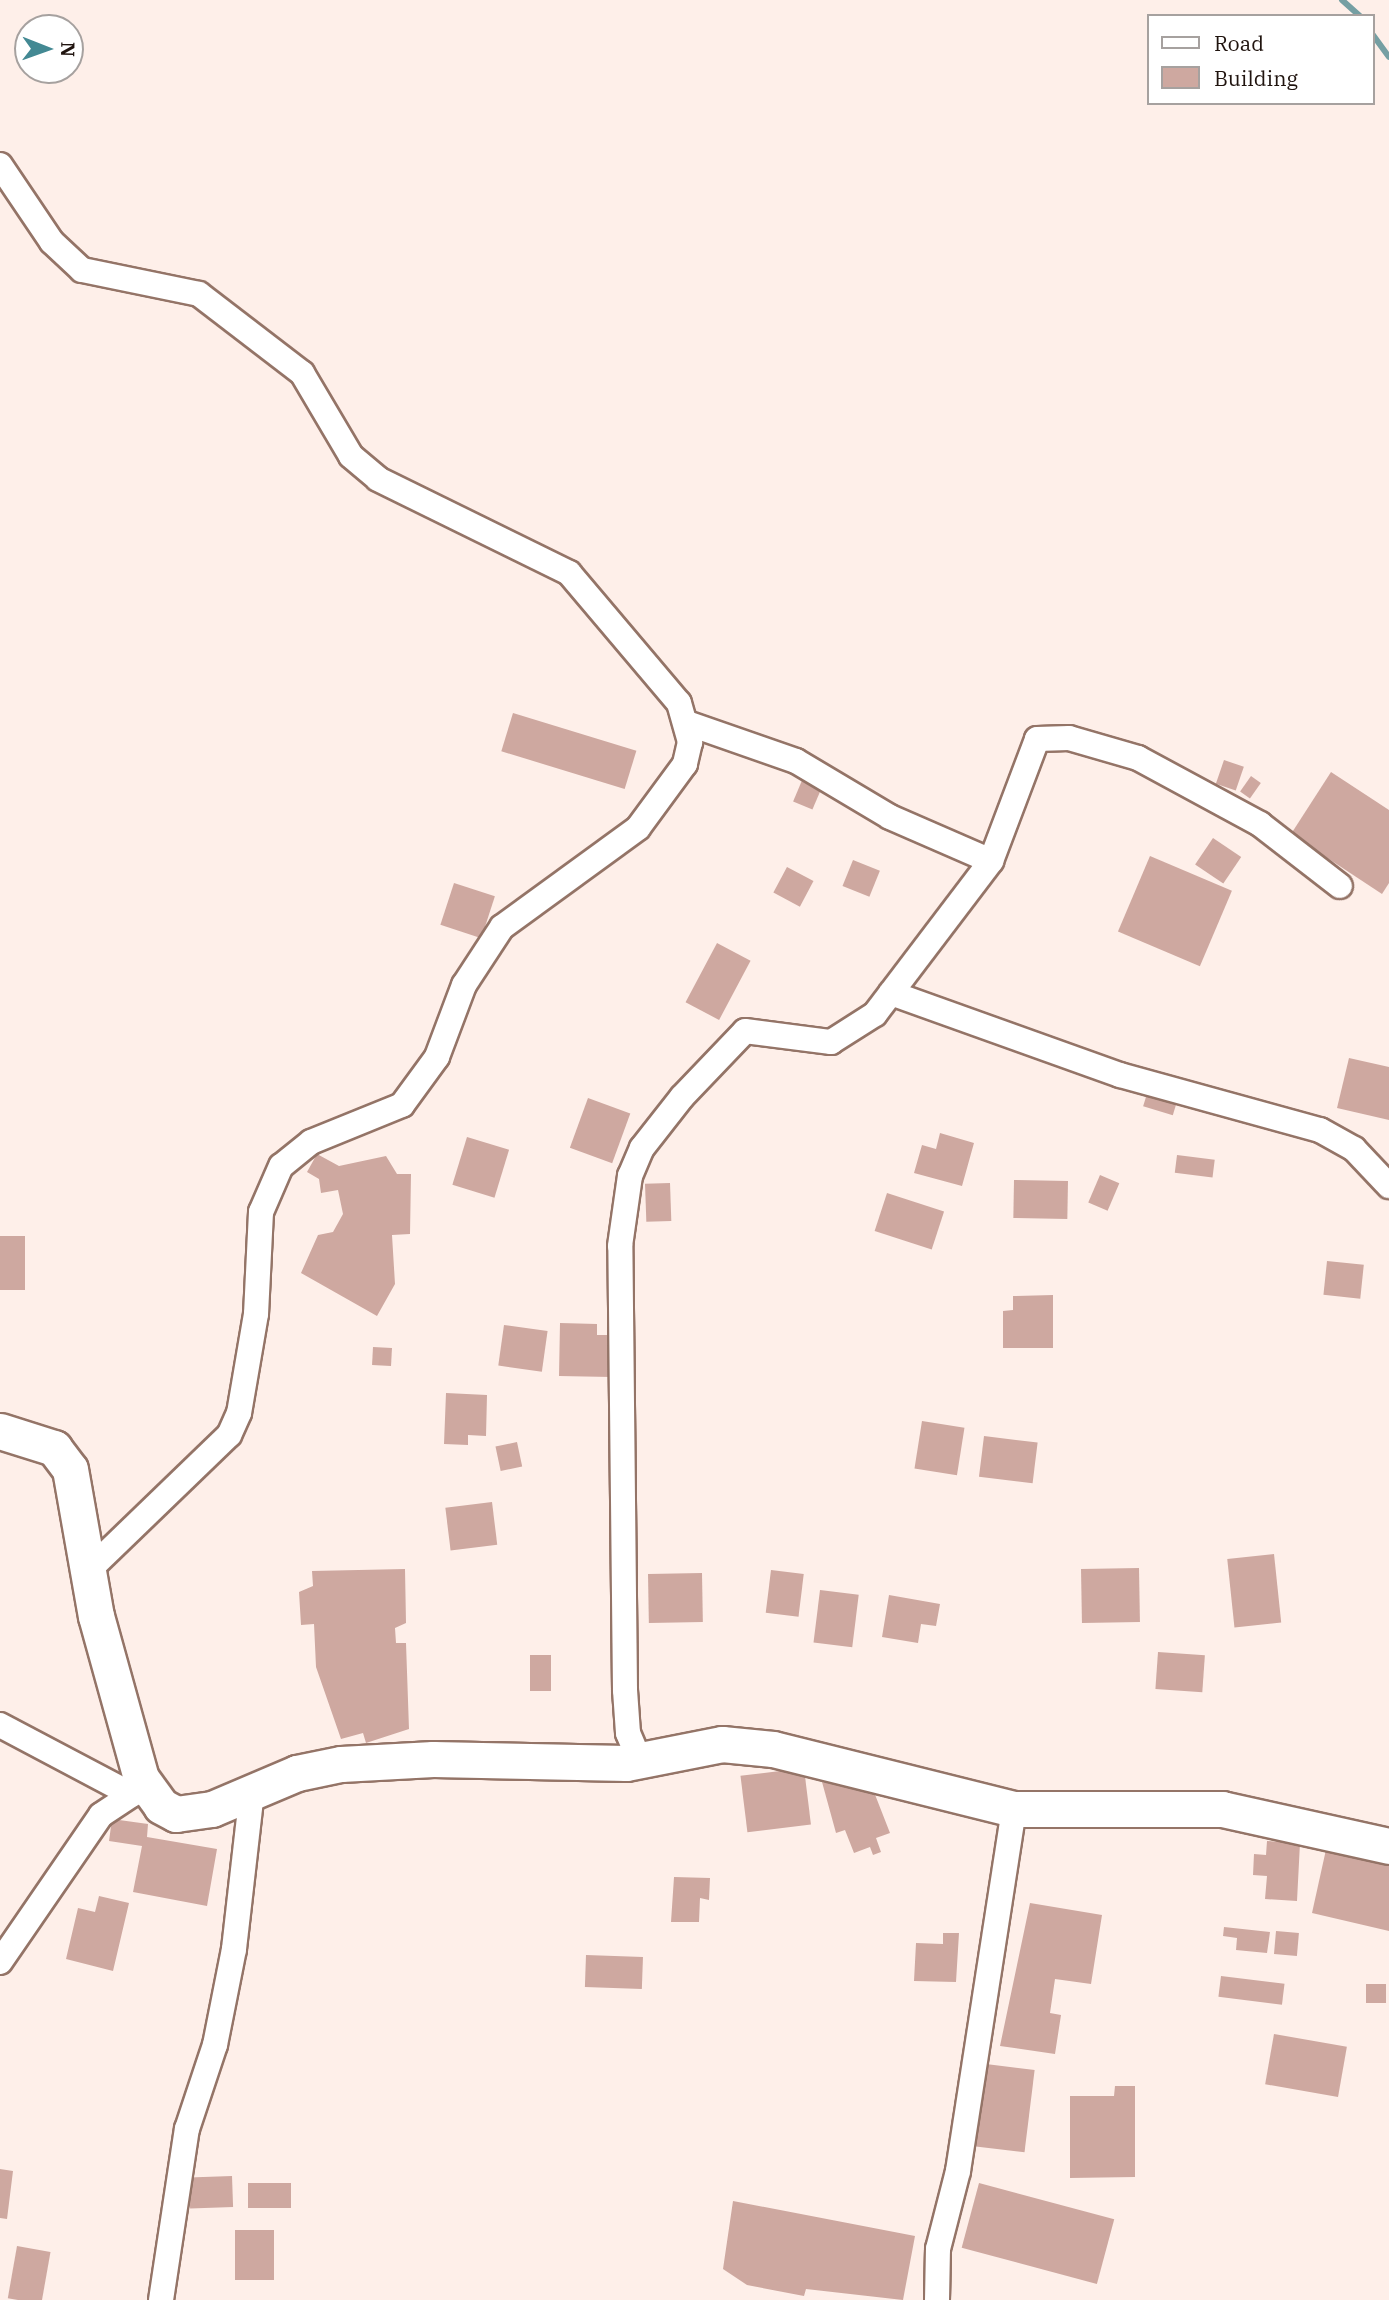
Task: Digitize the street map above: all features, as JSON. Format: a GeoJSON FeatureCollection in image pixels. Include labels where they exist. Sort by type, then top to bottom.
{"type":"FeatureCollection","features":[{"type":"Feature","properties":{"kind":"street"},"geometry":{"type":"LineString","coordinates":[[1,169],[52,242],[82,270],[199,295],[302,373],[351,456],[378,479],[569,573],[673,696],[687,723],[685,764],[638,828],[502,927],[464,985],[420,1086],[402,1105],[311,1142],[281,1166],[261,1212],[256,1314],[239,1413],[229,1435],[88,1570]]}},
{"type":"Feature","properties":{"kind":"street"},"geometry":{"type":"LineString","coordinates":[[687,723],[796,761],[890,817],[991,861]]}},
{"type":"Feature","properties":{"kind":"street"},"geometry":{"type":"LineString","coordinates":[[639,1759],[628,1733],[625,1690],[621,1246],[630,1176],[642,1148],[731,1038],[762,1029],[831,1042],[852,1034],[891,993],[991,861],[1029,748],[1050,736],[1138,758],[1200,789],[1260,824],[1340,887]]}},
{"type":"Feature","properties":{"kind":"street"},"geometry":{"type":"LineString","coordinates":[[891,993],[1120,1075],[1320,1130],[1354,1149],[1389,1186]]}},
{"type":"Feature","properties":{"kind":"street"},"geometry":{"type":"LineString","coordinates":[[0,1431],[54,1448],[70,1469],[88,1570],[139,1790]]}},
{"type":"Feature","properties":{"kind":"street"},"geometry":{"type":"LineString","coordinates":[[0,1725],[139,1790],[176,1814],[212,1809],[297,1773],[341,1764],[639,1759],[674,1749],[747,1745],[1014,1809],[1222,1809],[1389,1846]]}},
{"type":"Feature","properties":{"kind":"street"},"geometry":{"type":"LineString","coordinates":[[0,1962],[101,1815],[139,1790]]}},
{"type":"Feature","properties":{"kind":"street"},"geometry":{"type":"LineString","coordinates":[[161,2300],[187,2129],[215,2045],[234,1949],[251,1792]]}},
{"type":"Feature","properties":{"kind":"street"},"geometry":{"type":"LineString","coordinates":[[937,2300],[938,2249],[958,2171],[1014,1809]]}},
{"type":"Feature","properties":{"kind":"building"},"geometry":{"type":"Polygon","coordinates":[[[513,713],[636,751],[625,789],[501,751],[513,713]]]}},
{"type":"Feature","properties":{"kind":"building"},"geometry":{"type":"Polygon","coordinates":[[[1224,760],[1244,767],[1236,790],[1216,784],[1224,760]]]}},
{"type":"Feature","properties":{"kind":"building"},"geometry":{"type":"Polygon","coordinates":[[[806,771],[825,779],[812,810],[793,801],[806,771]]]}},
{"type":"Feature","properties":{"kind":"building"},"geometry":{"type":"Polygon","coordinates":[[[1331,772],[1389,810],[1389,883],[1382,894],[1291,834],[1331,772]]]}},
{"type":"Feature","properties":{"kind":"building"},"geometry":{"type":"Polygon","coordinates":[[[1251,776],[1261,783],[1250,798],[1240,792],[1251,776]]]}},
{"type":"Feature","properties":{"kind":"building"},"geometry":{"type":"Polygon","coordinates":[[[1213,838],[1241,857],[1223,884],[1195,865],[1213,838]]]}},
{"type":"Feature","properties":{"kind":"building"},"geometry":{"type":"Polygon","coordinates":[[[1150,856],[1232,891],[1200,966],[1118,931],[1150,856]]]}},
{"type":"Feature","properties":{"kind":"building"},"geometry":{"type":"Polygon","coordinates":[[[853,860],[880,871],[869,897],[843,886],[853,860]]]}},
{"type":"Feature","properties":{"kind":"building"},"geometry":{"type":"Polygon","coordinates":[[[787,867],[813,881],[800,907],[773,893],[787,867]]]}},
{"type":"Feature","properties":{"kind":"building"},"geometry":{"type":"Polygon","coordinates":[[[454,883],[495,896],[481,938],[440,925],[454,883]]]}},
{"type":"Feature","properties":{"kind":"building"},"geometry":{"type":"Polygon","coordinates":[[[717,943],[751,961],[719,1020],[686,1002],[717,943]]]}},
{"type":"Feature","properties":{"kind":"building"},"geometry":{"type":"Polygon","coordinates":[[[1349,1058],[1389,1067],[1389,1120],[1337,1108],[1349,1058]]]}},
{"type":"Feature","properties":{"kind":"building"},"geometry":{"type":"Polygon","coordinates":[[[1149,1087],[1179,1096],[1173,1115],[1143,1106],[1149,1087]]]}},
{"type":"Feature","properties":{"kind":"building"},"geometry":{"type":"Polygon","coordinates":[[[588,1098],[630,1113],[612,1163],[570,1148],[588,1098]]]}},
{"type":"Feature","properties":{"kind":"building"},"geometry":{"type":"Polygon","coordinates":[[[940,1133],[974,1143],[962,1186],[914,1173],[922,1145],[936,1149],[940,1133]]]}},
{"type":"Feature","properties":{"kind":"building"},"geometry":{"type":"Polygon","coordinates":[[[467,1137],[509,1150],[494,1198],[452,1185],[467,1137]]]}},
{"type":"Feature","properties":{"kind":"building"},"geometry":{"type":"Polygon","coordinates":[[[317,1154],[339,1166],[386,1156],[397,1174],[411,1174],[410,1234],[392,1235],[395,1284],[377,1316],[301,1273],[318,1235],[333,1232],[343,1214],[338,1190],[321,1193],[319,1179],[307,1172],[317,1154]]]}},
{"type":"Feature","properties":{"kind":"building"},"geometry":{"type":"Polygon","coordinates":[[[1177,1155],[1215,1160],[1213,1177],[1175,1173],[1177,1155]]]}},
{"type":"Feature","properties":{"kind":"building"},"geometry":{"type":"Polygon","coordinates":[[[1100,1175],[1119,1183],[1108,1211],[1088,1203],[1100,1175]]]}},
{"type":"Feature","properties":{"kind":"building"},"geometry":{"type":"Polygon","coordinates":[[[1014,1180],[1068,1181],[1067,1219],[1013,1218],[1014,1180]]]}},
{"type":"Feature","properties":{"kind":"building"},"geometry":{"type":"Polygon","coordinates":[[[670,1183],[671,1221],[646,1222],[645,1184],[670,1183]]]}},
{"type":"Feature","properties":{"kind":"building"},"geometry":{"type":"Polygon","coordinates":[[[887,1193],[944,1212],[932,1250],[875,1231],[887,1193]]]}},
{"type":"Feature","properties":{"kind":"building"},"geometry":{"type":"Polygon","coordinates":[[[0,1236],[25,1236],[25,1290],[0,1290],[0,1236]]]}},
{"type":"Feature","properties":{"kind":"building"},"geometry":{"type":"Polygon","coordinates":[[[1327,1261],[1364,1265],[1360,1299],[1323,1295],[1327,1261]]]}},
{"type":"Feature","properties":{"kind":"building"},"geometry":{"type":"Polygon","coordinates":[[[1053,1295],[1053,1348],[1003,1348],[1003,1311],[1013,1310],[1013,1296],[1053,1295]]]}},
{"type":"Feature","properties":{"kind":"building"},"geometry":{"type":"Polygon","coordinates":[[[560,1323],[597,1324],[597,1335],[611,1335],[611,1377],[559,1376],[560,1323]]]}},
{"type":"Feature","properties":{"kind":"building"},"geometry":{"type":"Polygon","coordinates":[[[504,1325],[548,1331],[542,1372],[498,1366],[504,1325]]]}},
{"type":"Feature","properties":{"kind":"building"},"geometry":{"type":"Polygon","coordinates":[[[373,1347],[392,1348],[391,1366],[372,1365],[373,1347]]]}},
{"type":"Feature","properties":{"kind":"building"},"geometry":{"type":"Polygon","coordinates":[[[446,1393],[487,1395],[486,1436],[468,1435],[468,1445],[444,1444],[446,1393]]]}},
{"type":"Feature","properties":{"kind":"building"},"geometry":{"type":"Polygon","coordinates":[[[922,1421],[964,1428],[957,1475],[914,1468],[922,1421]]]}},
{"type":"Feature","properties":{"kind":"building"},"geometry":{"type":"Polygon","coordinates":[[[984,1436],[1038,1443],[1033,1483],[979,1477],[984,1436]]]}},
{"type":"Feature","properties":{"kind":"building"},"geometry":{"type":"Polygon","coordinates":[[[517,1442],[522,1466],[501,1471],[495,1447],[517,1442]]]}},
{"type":"Feature","properties":{"kind":"building"},"geometry":{"type":"Polygon","coordinates":[[[492,1502],[497,1545],[451,1550],[445,1508],[492,1502]]]}},
{"type":"Feature","properties":{"kind":"building"},"geometry":{"type":"Polygon","coordinates":[[[1274,1554],[1281,1623],[1234,1628],[1227,1559],[1274,1554]]]}},
{"type":"Feature","properties":{"kind":"building"},"geometry":{"type":"Polygon","coordinates":[[[1139,1568],[1140,1622],[1082,1623],[1081,1569],[1139,1568]]]}},
{"type":"Feature","properties":{"kind":"building"},"geometry":{"type":"Polygon","coordinates":[[[405,1569],[406,1623],[395,1628],[396,1643],[406,1643],[409,1729],[366,1743],[363,1733],[341,1739],[316,1667],[314,1624],[301,1625],[299,1592],[313,1586],[312,1571],[405,1569]]]}},
{"type":"Feature","properties":{"kind":"building"},"geometry":{"type":"Polygon","coordinates":[[[771,1570],[804,1574],[799,1617],[766,1613],[771,1570]]]}},
{"type":"Feature","properties":{"kind":"building"},"geometry":{"type":"Polygon","coordinates":[[[702,1573],[703,1622],[649,1623],[648,1574],[702,1573]]]}},
{"type":"Feature","properties":{"kind":"building"},"geometry":{"type":"Polygon","coordinates":[[[820,1590],[859,1595],[852,1647],[814,1643],[820,1590]]]}},
{"type":"Feature","properties":{"kind":"building"},"geometry":{"type":"Polygon","coordinates":[[[889,1595],[940,1604],[936,1626],[921,1624],[918,1643],[882,1637],[889,1595]]]}},
{"type":"Feature","properties":{"kind":"building"},"geometry":{"type":"Polygon","coordinates":[[[1158,1652],[1205,1655],[1202,1692],[1155,1689],[1158,1652]]]}},
{"type":"Feature","properties":{"kind":"building"},"geometry":{"type":"Polygon","coordinates":[[[530,1655],[551,1655],[551,1691],[530,1691],[530,1655]]]}},
{"type":"Feature","properties":{"kind":"building"},"geometry":{"type":"Polygon","coordinates":[[[804,1768],[811,1825],[747,1832],[740,1776],[804,1768]]]}},
{"type":"Feature","properties":{"kind":"building"},"geometry":{"type":"Polygon","coordinates":[[[822,1782],[874,1792],[890,1833],[876,1838],[881,1852],[873,1855],[870,1847],[854,1853],[845,1830],[836,1833],[822,1782]]]}},
{"type":"Feature","properties":{"kind":"building"},"geometry":{"type":"Polygon","coordinates":[[[112,1819],[148,1824],[147,1837],[217,1849],[207,1906],[133,1892],[142,1846],[109,1841],[112,1819]]]}},
{"type":"Feature","properties":{"kind":"building"},"geometry":{"type":"Polygon","coordinates":[[[1267,1841],[1300,1843],[1297,1901],[1265,1899],[1267,1876],[1253,1875],[1254,1854],[1266,1855],[1267,1841]]]}},
{"type":"Feature","properties":{"kind":"building"},"geometry":{"type":"Polygon","coordinates":[[[1327,1845],[1389,1859],[1389,1931],[1312,1913],[1327,1845]]]}},
{"type":"Feature","properties":{"kind":"building"},"geometry":{"type":"Polygon","coordinates":[[[674,1877],[710,1878],[709,1900],[700,1898],[699,1922],[671,1922],[674,1877]]]}},
{"type":"Feature","properties":{"kind":"building"},"geometry":{"type":"Polygon","coordinates":[[[99,1896],[129,1903],[113,1971],[66,1959],[78,1908],[95,1912],[99,1896]]]}},
{"type":"Feature","properties":{"kind":"building"},"geometry":{"type":"Polygon","coordinates":[[[1030,1903],[1102,1915],[1091,1984],[1055,1979],[1050,2013],[1061,2015],[1055,2054],[1000,2046],[1030,1903]]]}},
{"type":"Feature","properties":{"kind":"building"},"geometry":{"type":"Polygon","coordinates":[[[1224,1927],[1270,1932],[1267,1953],[1236,1950],[1237,1938],[1223,1936],[1224,1927]]]}},
{"type":"Feature","properties":{"kind":"building"},"geometry":{"type":"Polygon","coordinates":[[[1276,1931],[1299,1933],[1297,1956],[1274,1954],[1276,1931]]]}},
{"type":"Feature","properties":{"kind":"building"},"geometry":{"type":"Polygon","coordinates":[[[943,1933],[959,1933],[956,1982],[914,1981],[916,1943],[943,1944],[943,1933]]]}},
{"type":"Feature","properties":{"kind":"building"},"geometry":{"type":"Polygon","coordinates":[[[586,1955],[643,1957],[642,1989],[585,1987],[586,1955]]]}},
{"type":"Feature","properties":{"kind":"building"},"geometry":{"type":"Polygon","coordinates":[[[1221,1976],[1285,1984],[1282,2005],[1218,1997],[1221,1976]]]}},
{"type":"Feature","properties":{"kind":"building"},"geometry":{"type":"Polygon","coordinates":[[[1366,1984],[1386,1984],[1386,2003],[1366,2003],[1366,1984]]]}},
{"type":"Feature","properties":{"kind":"building"},"geometry":{"type":"Polygon","coordinates":[[[1274,2034],[1347,2047],[1338,2097],[1265,2084],[1274,2034]]]}},
{"type":"Feature","properties":{"kind":"building"},"geometry":{"type":"Polygon","coordinates":[[[986,2064],[1035,2070],[1025,2152],[976,2146],[986,2064]]]}},
{"type":"Feature","properties":{"kind":"building"},"geometry":{"type":"Polygon","coordinates":[[[1115,2086],[1135,2086],[1135,2177],[1070,2178],[1070,2096],[1114,2096],[1115,2086]]]}},
{"type":"Feature","properties":{"kind":"building"},"geometry":{"type":"Polygon","coordinates":[[[0,2169],[13,2171],[7,2219],[0,2218],[0,2169]]]}},
{"type":"Feature","properties":{"kind":"building"},"geometry":{"type":"Polygon","coordinates":[[[232,2176],[233,2207],[190,2208],[189,2178],[232,2176]]]}},
{"type":"Feature","properties":{"kind":"building"},"geometry":{"type":"Polygon","coordinates":[[[248,2183],[291,2183],[291,2208],[248,2208],[248,2183]]]}},
{"type":"Feature","properties":{"kind":"building"},"geometry":{"type":"Polygon","coordinates":[[[979,2183],[1114,2219],[1097,2284],[962,2248],[979,2183]]]}},
{"type":"Feature","properties":{"kind":"building"},"geometry":{"type":"Polygon","coordinates":[[[733,2201],[915,2236],[903,2300],[806,2289],[804,2296],[747,2285],[723,2269],[733,2201]]]}},
{"type":"Feature","properties":{"kind":"building"},"geometry":{"type":"Polygon","coordinates":[[[235,2230],[274,2230],[274,2280],[235,2280],[235,2230]]]}},
{"type":"Feature","properties":{"kind":"building"},"geometry":{"type":"Polygon","coordinates":[[[17,2246],[50,2252],[42,2300],[8,2298],[17,2246]]]}},
{"type":"Feature","properties":{"kind":"waterway"},"geometry":{"type":"LineString","coordinates":[[1342,0],[1358,14]]}},
{"type":"Feature","properties":{"kind":"waterway"},"geometry":{"type":"LineString","coordinates":[[1375,38],[1389,57]]}}]}
